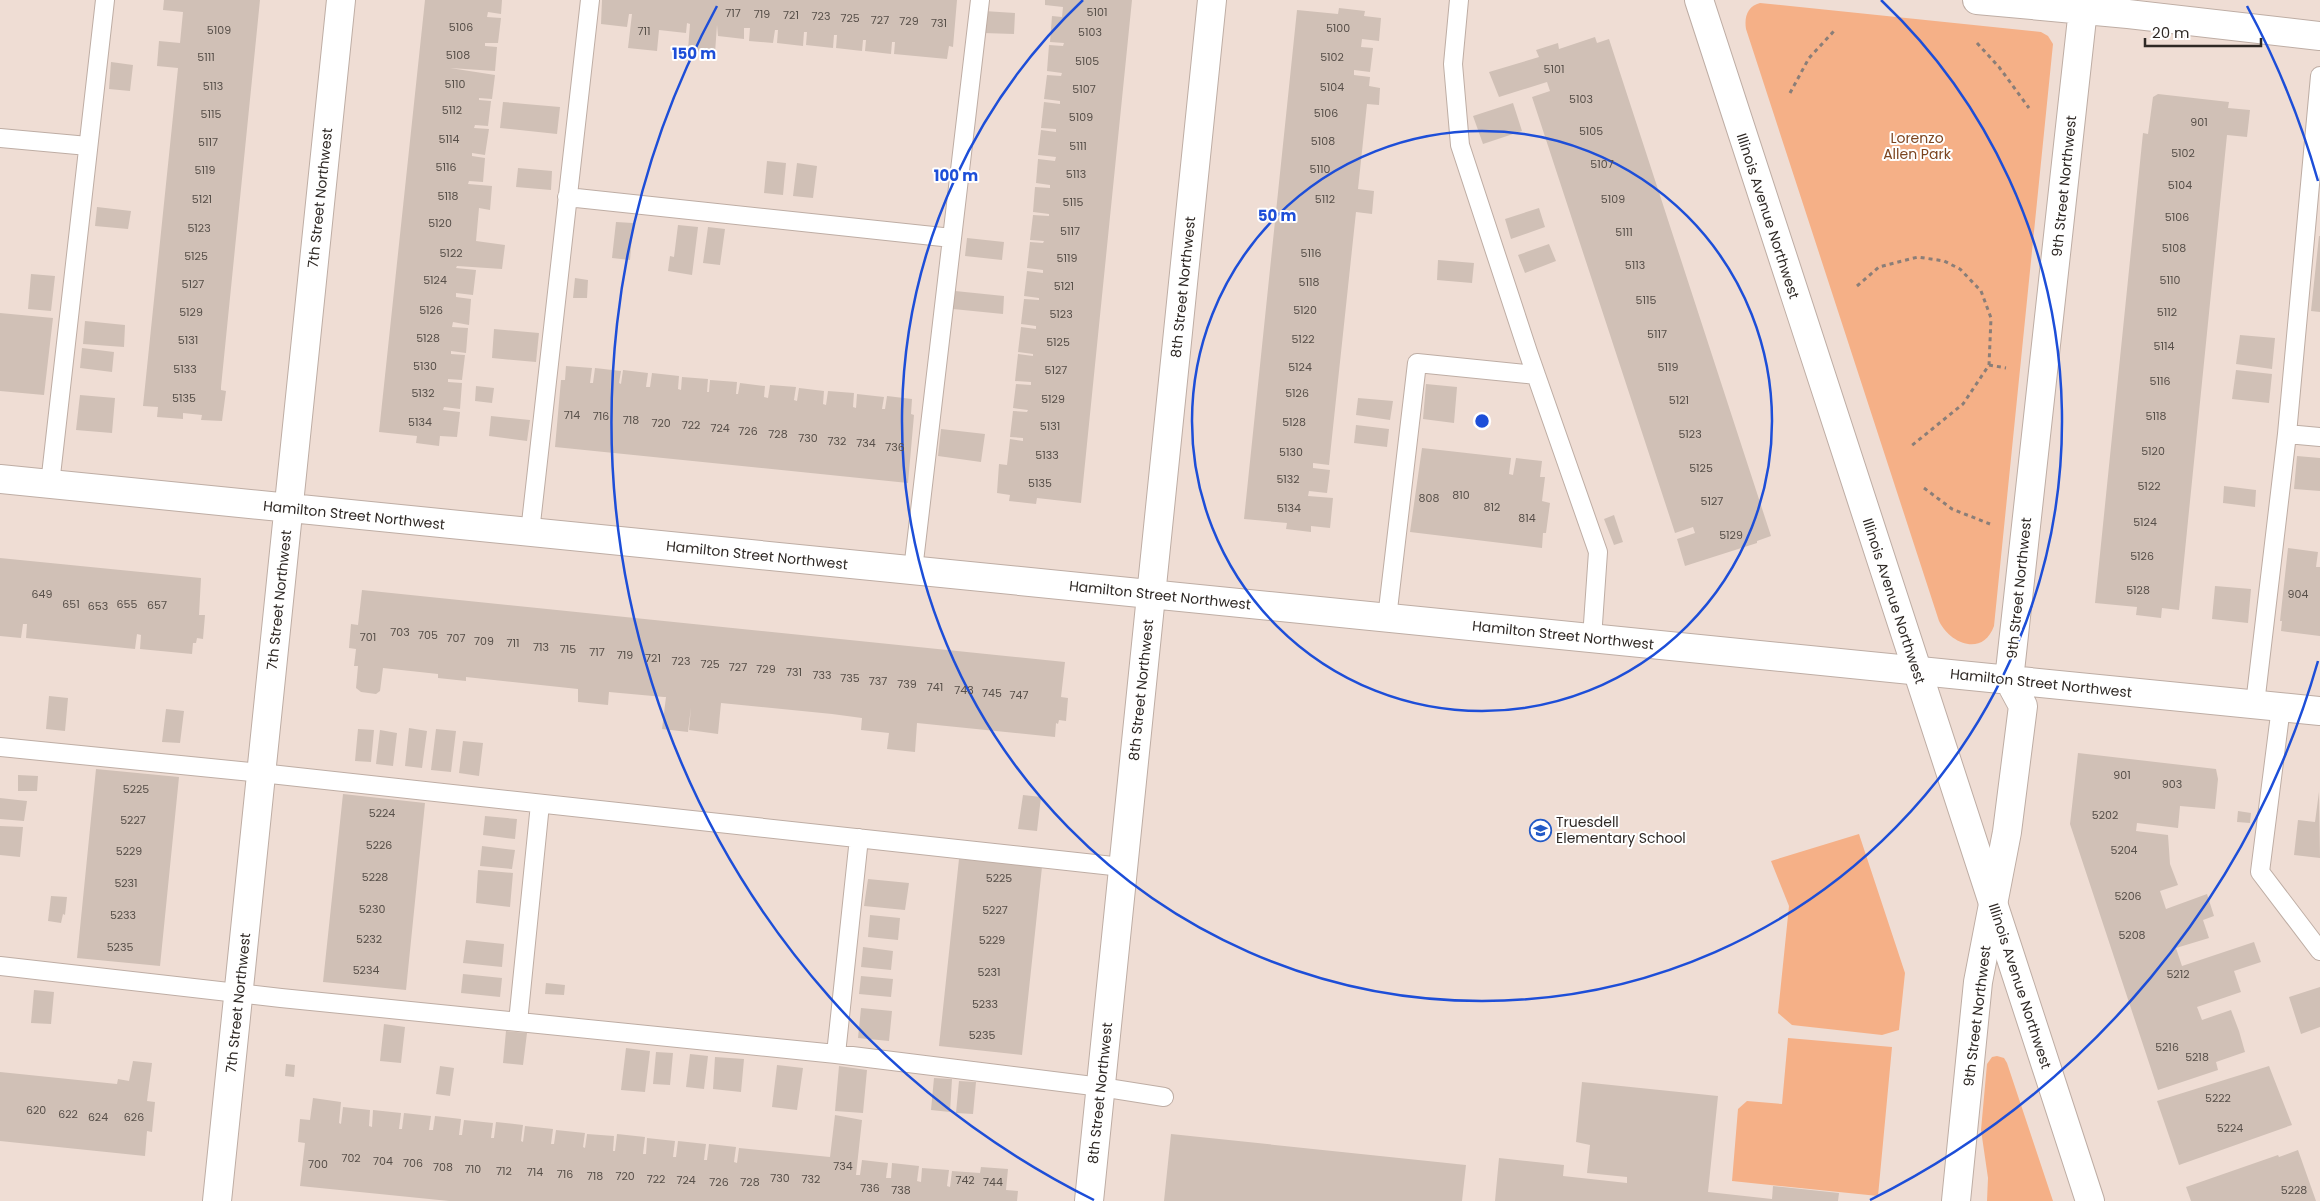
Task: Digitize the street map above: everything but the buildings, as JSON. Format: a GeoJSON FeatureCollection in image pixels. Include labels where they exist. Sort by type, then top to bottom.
{"type":"FeatureCollection","features":[{"type":"Feature","properties":{"kind":"street","name":"7th Street Northwest"},"geometry":{"type":"LineString","coordinates":[[217,1201],[341,0]]}},
{"type":"Feature","properties":{"kind":"street","name":"8th Street Northwest"},"geometry":{"type":"LineString","coordinates":[[1088,1201],[1212,0]]}},
{"type":"Feature","properties":{"kind":"street","name":"Illinois Avenue Northwest"},"geometry":{"type":"LineString","coordinates":[[1699,0],[2090,1201]]}},
{"type":"Feature","properties":{"kind":"street"},"geometry":{"type":"LineString","coordinates":[[1977,0],[2083,5],[2320,36]]}},
{"type":"Feature","properties":{"kind":"street","name":"9th Street Northwest"},"geometry":{"type":"LineString","coordinates":[[1956,1201],[1978,982],[2007,832],[2023,706],[2009,680],[2083,5]]}},
{"type":"Feature","properties":{"kind":"street","name":"Hamilton Street Northwest"},"geometry":{"type":"LineString","coordinates":[[0,478],[288,509],[2320,711]]}},
{"type":"Feature","properties":{"kind":"lane"},"geometry":{"type":"LineString","coordinates":[[50,484],[105,0]]}},
{"type":"Feature","properties":{"kind":"lane"},"geometry":{"type":"LineString","coordinates":[[530,532],[590,0]]}},
{"type":"Feature","properties":{"kind":"lane"},"geometry":{"type":"LineString","coordinates":[[913,570],[980,0]]}},
{"type":"Feature","properties":{"kind":"lane"},"geometry":{"type":"LineString","coordinates":[[1459,0],[1453,64],[1460,145],[1536,375],[1598,552],[1592,638]]}},
{"type":"Feature","properties":{"kind":"lane"},"geometry":{"type":"LineString","coordinates":[[2320,76],[2287,434],[2268,706],[2260,872],[2320,952]]}},
{"type":"Feature","properties":{"kind":"lane"},"geometry":{"type":"LineString","coordinates":[[0,138],[88,146]]}},
{"type":"Feature","properties":{"kind":"lane"},"geometry":{"type":"LineString","coordinates":[[567,197],[952,238]]}},
{"type":"Feature","properties":{"kind":"lane"},"geometry":{"type":"LineString","coordinates":[[1387,618],[1417,363],[1536,375]]}},
{"type":"Feature","properties":{"kind":"lane"},"geometry":{"type":"LineString","coordinates":[[2287,434],[2320,437]]}},
{"type":"Feature","properties":{"kind":"lane"},"geometry":{"type":"LineString","coordinates":[[0,747],[261,773],[1122,867]]}},
{"type":"Feature","properties":{"kind":"lane"},"geometry":{"type":"LineString","coordinates":[[518,1022],[540,804]]}},
{"type":"Feature","properties":{"kind":"lane"},"geometry":{"type":"LineString","coordinates":[[836,1054],[859,838]]}},
{"type":"Feature","properties":{"kind":"lane"},"geometry":{"type":"LineString","coordinates":[[0,966],[238,994],[836,1054],[1101,1087],[1164,1097]]}},
{"type":"Feature","properties":{"kind":"path"},"geometry":{"type":"LineString","coordinates":[[1790,93],[1809,58],[1834,31]]}},
{"type":"Feature","properties":{"kind":"path"},"geometry":{"type":"LineString","coordinates":[[1977,43],[1999,67],[2029,108]]}},
{"type":"Feature","properties":{"kind":"path"},"geometry":{"type":"LineString","coordinates":[[1857,286],[1879,266],[1918,257],[1944,261],[1960,269],[1980,291],[1991,318],[1989,365],[1963,404],[1910,447]]}},
{"type":"Feature","properties":{"kind":"path"},"geometry":{"type":"LineString","coordinates":[[1989,365],[2006,368]]}},
{"type":"Feature","properties":{"kind":"path"},"geometry":{"type":"LineString","coordinates":[[1924,488],[1952,509],[1990,524]]}},
{"type":"Feature","properties":{"kind":"green space","name":"Lorenzo Allen Park"},"geometry":{"type":"Polygon","coordinates":[[[1760,3],[2041,32],[2048,36],[2053,44],[1994,626],[1989,636],[1982,642],[1967,644],[1958,641],[1944,629],[1939,621],[1746,29],[1748,12],[1752,6],[1760,3]]]}},
{"type":"Feature","properties":{"kind":"green space"},"geometry":{"type":"Polygon","coordinates":[[[1859,834],[1905,973],[1899,1030],[1882,1035],[1792,1025],[1778,1013],[1789,906],[1771,861],[1859,834]]]}},
{"type":"Feature","properties":{"kind":"green space"},"geometry":{"type":"Polygon","coordinates":[[[1788,1038],[1892,1047],[1878,1196],[1732,1181],[1738,1109],[1747,1101],[1782,1104],[1788,1038]]]}},
{"type":"Feature","properties":{"kind":"green space"},"geometry":{"type":"Polygon","coordinates":[[[1992,1057],[2004,1058],[2007,1063],[2053,1201],[1987,1201],[1988,1178],[1981,1130],[1987,1064],[1992,1057]]]}},
{"type":"Feature","properties":{"kind":"place","name":"Truesdell Elementary School"},"geometry":{"type":"Point","coordinates":[1540,830]}}]}
